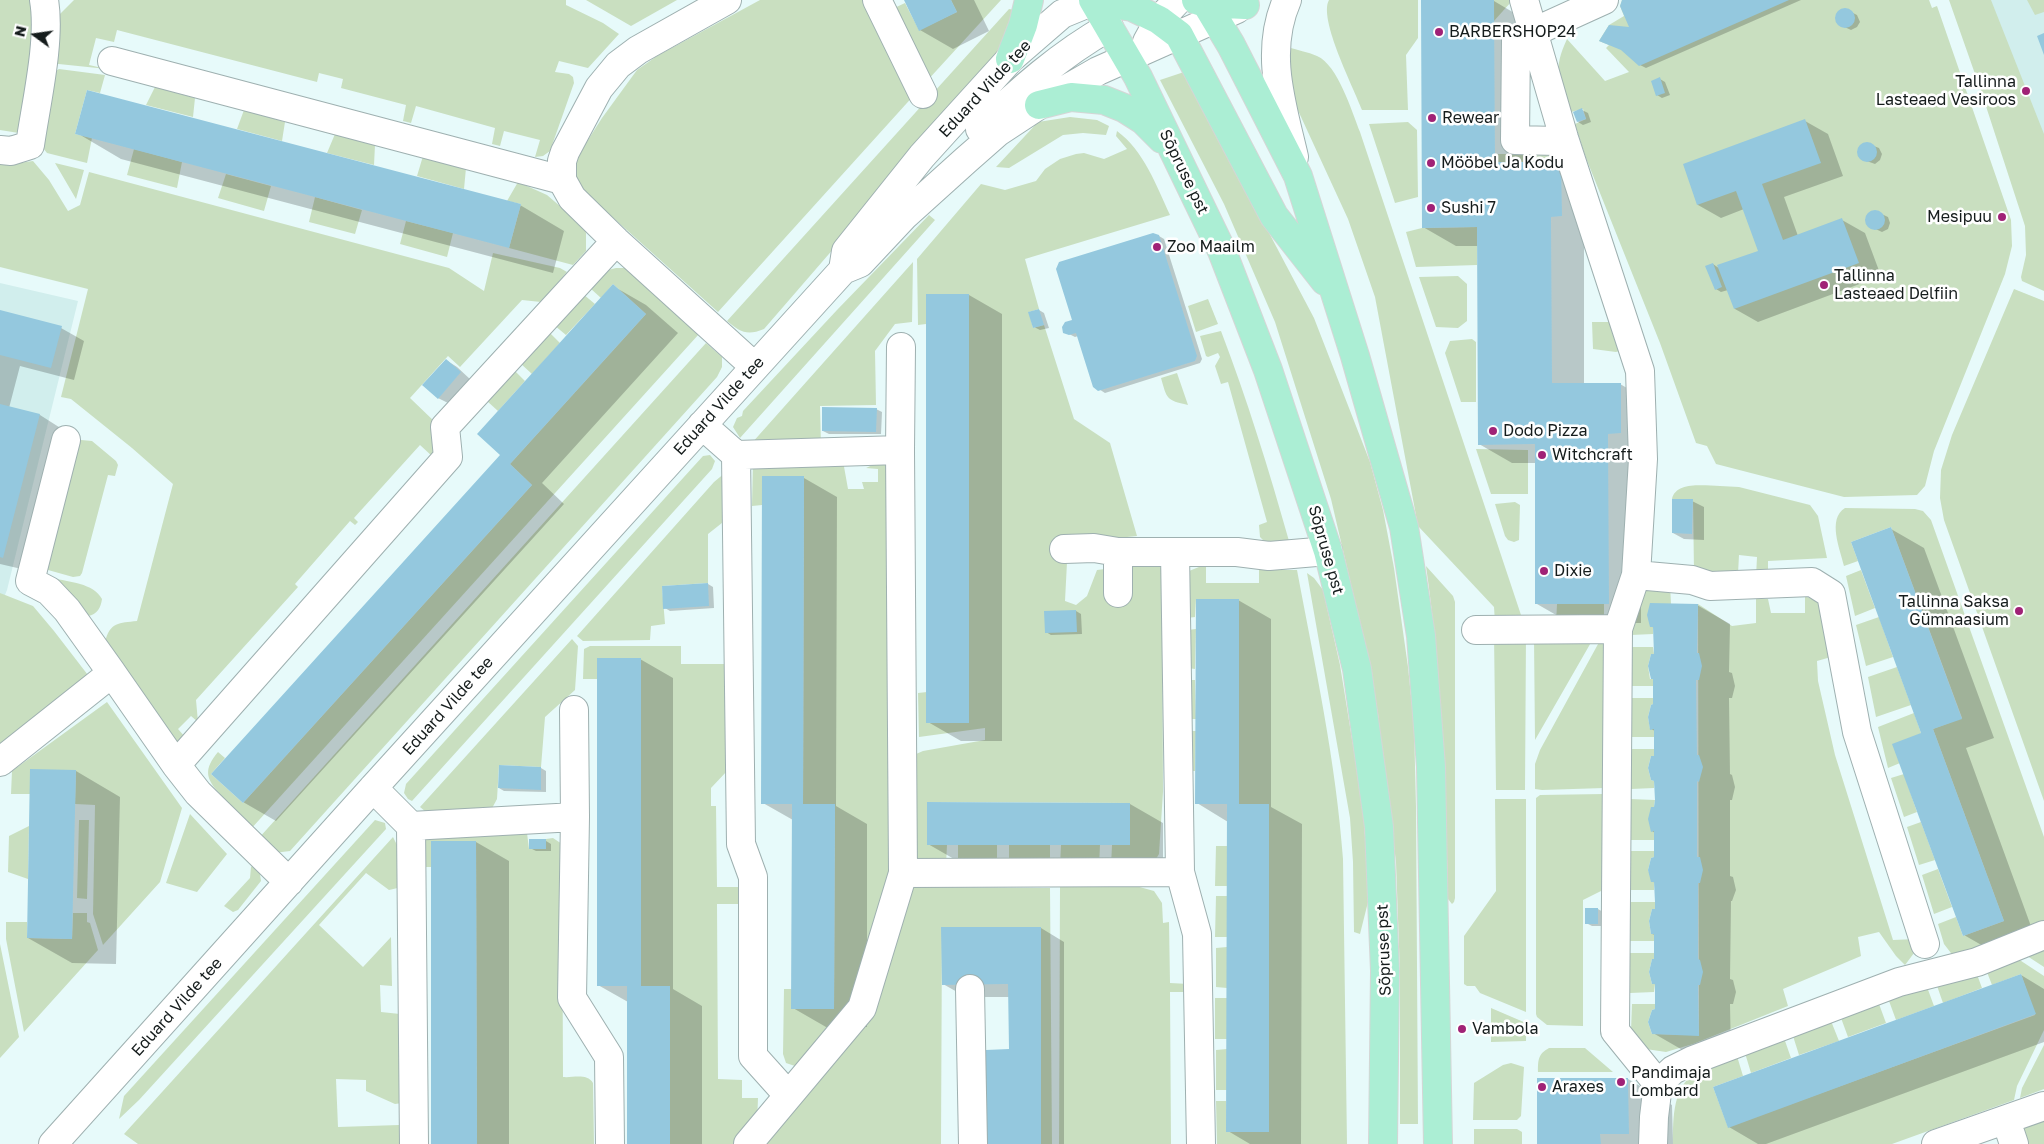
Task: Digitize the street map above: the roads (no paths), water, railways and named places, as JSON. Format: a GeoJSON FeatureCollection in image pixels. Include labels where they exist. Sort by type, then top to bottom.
{"type":"FeatureCollection","features":[{"type":"Feature","properties":{"kind":"main road"},"geometry":{"type":"LineString","coordinates":[[1010,59],[1030,0]]}},
{"type":"Feature","properties":{"kind":"main road"},"geometry":{"type":"LineString","coordinates":[[1094,0],[1135,3],[1169,27],[1274,216],[1336,294]]}},
{"type":"Feature","properties":{"kind":"main road","name":"Sõpruse pst"},"geometry":{"type":"LineString","coordinates":[[1094,0],[1109,27],[1135,61],[1222,251],[1268,370],[1328,550],[1357,669],[1380,827],[1385,971],[1383,1144]]}},
{"type":"Feature","properties":{"kind":"main road"},"geometry":{"type":"LineString","coordinates":[[1251,2],[1205,5],[1231,45],[1298,176],[1336,294],[1404,527],[1421,636],[1432,767],[1438,1144]]}},
{"type":"Feature","properties":{"kind":"main road"},"geometry":{"type":"LineString","coordinates":[[1109,27],[1135,3]]}},
{"type":"Feature","properties":{"kind":"main road"},"geometry":{"type":"LineString","coordinates":[[1038,105],[1071,96],[1092,97],[1111,102],[1144,120],[1178,157]]}},
{"type":"Feature","properties":{"kind":"street"},"geometry":{"type":"LineString","coordinates":[[0,150],[11,151],[30,145],[42,64],[46,15],[44,0]]}},
{"type":"Feature","properties":{"kind":"street"},"geometry":{"type":"LineString","coordinates":[[727,0],[638,50],[618,65],[599,88],[565,152],[562,161],[562,180],[572,198],[616,241],[755,367]]}},
{"type":"Feature","properties":{"kind":"street"},"geometry":{"type":"LineString","coordinates":[[877,0],[923,94]]}},
{"type":"Feature","properties":{"kind":"street","name":"Eduard Vilde tee"},"geometry":{"type":"LineString","coordinates":[[844,270],[846,251],[922,156],[1010,59],[1062,14],[1094,0]]}},
{"type":"Feature","properties":{"kind":"street"},"geometry":{"type":"LineString","coordinates":[[1169,27],[1178,0]]}},
{"type":"Feature","properties":{"kind":"street"},"geometry":{"type":"LineString","coordinates":[[1287,0],[1281,15],[1275,64],[1280,100],[1298,176]]}},
{"type":"Feature","properties":{"kind":"street"},"geometry":{"type":"LineString","coordinates":[[1524,0],[1532,33],[1564,138],[1640,371],[1643,459],[1636,575],[1618,629],[1615,1031],[1658,1084]]}},
{"type":"Feature","properties":{"kind":"street"},"geometry":{"type":"LineString","coordinates":[[1564,138],[1557,141],[1515,140],[1516,40],[1604,0]]}},
{"type":"Feature","properties":{"kind":"street"},"geometry":{"type":"LineString","coordinates":[[1135,61],[1169,27],[1205,5]]}},
{"type":"Feature","properties":{"kind":"street"},"geometry":{"type":"LineString","coordinates":[[905,215],[966,143],[1010,99],[1073,48],[1109,27]]}},
{"type":"Feature","properties":{"kind":"street"},"geometry":{"type":"LineString","coordinates":[[112,61],[562,180]]}},
{"type":"Feature","properties":{"kind":"street","name":"Eduard Vilde tee"},"geometry":{"type":"LineString","coordinates":[[54,1144],[373,788],[844,270],[860,264],[905,215],[998,132],[1038,105],[1098,71],[1135,61]]}},
{"type":"Feature","properties":{"kind":"street"},"geometry":{"type":"LineString","coordinates":[[176,765],[448,456],[445,427],[616,241]]}},
{"type":"Feature","properties":{"kind":"street"},"geometry":{"type":"LineString","coordinates":[[748,1144],[862,1008],[902,873],[901,347]]}},
{"type":"Feature","properties":{"kind":"street"},"geometry":{"type":"LineString","coordinates":[[702,425],[736,455],[900,450]]}},
{"type":"Feature","properties":{"kind":"street"},"geometry":{"type":"LineString","coordinates":[[66,440],[30,582],[49,591],[67,610],[176,765],[198,793],[289,882]]}},
{"type":"Feature","properties":{"kind":"street"},"geometry":{"type":"LineString","coordinates":[[736,455],[741,844],[753,877],[753,1056],[788,1095]]}},
{"type":"Feature","properties":{"kind":"street"},"geometry":{"type":"LineString","coordinates":[[1064,549],[1094,548],[1118,552],[1237,552],[1269,556],[1328,550]]}},
{"type":"Feature","properties":{"kind":"street"},"geometry":{"type":"LineString","coordinates":[[1118,552],[1118,593]]}},
{"type":"Feature","properties":{"kind":"street"},"geometry":{"type":"LineString","coordinates":[[1175,552],[1180,872],[1197,934],[1201,1144]]}},
{"type":"Feature","properties":{"kind":"street"},"geometry":{"type":"LineString","coordinates":[[1636,575],[1692,580],[1710,586],[1812,582],[1831,594],[1857,732],[1925,944]]}},
{"type":"Feature","properties":{"kind":"street"},"geometry":{"type":"LineString","coordinates":[[1476,630],[1618,629]]}},
{"type":"Feature","properties":{"kind":"street"},"geometry":{"type":"LineString","coordinates":[[0,762],[112,673]]}},
{"type":"Feature","properties":{"kind":"street"},"geometry":{"type":"LineString","coordinates":[[574,710],[575,817],[572,998],[609,1057],[610,1144]]}},
{"type":"Feature","properties":{"kind":"street"},"geometry":{"type":"LineString","coordinates":[[373,788],[411,826],[414,1144]]}},
{"type":"Feature","properties":{"kind":"street"},"geometry":{"type":"LineString","coordinates":[[411,826],[575,817]]}},
{"type":"Feature","properties":{"kind":"street"},"geometry":{"type":"LineString","coordinates":[[902,873],[1180,872]]}},
{"type":"Feature","properties":{"kind":"street"},"geometry":{"type":"LineString","coordinates":[[1653,1144],[1658,1084],[1673,1070],[1702,1057],[1899,982],[1977,962],[2044,935]]}},
{"type":"Feature","properties":{"kind":"street"},"geometry":{"type":"LineString","coordinates":[[970,989],[973,1144]]}},
{"type":"Feature","properties":{"kind":"street"},"geometry":{"type":"LineString","coordinates":[[1936,1144],[2010,1132],[2044,1106]]}},
{"type":"Feature","properties":{"kind":"place","name":"BARBERSHOP24"},"geometry":{"type":"Point","coordinates":[1439,32]}},
{"type":"Feature","properties":{"kind":"place","name":"Tallinna Lasteaed Vesiroos"},"geometry":{"type":"Point","coordinates":[2026,91]}},
{"type":"Feature","properties":{"kind":"place","name":"Rewear"},"geometry":{"type":"Point","coordinates":[1432,118]}},
{"type":"Feature","properties":{"kind":"place","name":"Mööbel Ja Kodu"},"geometry":{"type":"Point","coordinates":[1431,163]}},
{"type":"Feature","properties":{"kind":"place","name":"Sushi 7"},"geometry":{"type":"Point","coordinates":[1431,208]}},
{"type":"Feature","properties":{"kind":"place","name":"Mesipuu"},"geometry":{"type":"Point","coordinates":[2002,217]}},
{"type":"Feature","properties":{"kind":"place","name":"Zoo Maailm"},"geometry":{"type":"Point","coordinates":[1157,247]}},
{"type":"Feature","properties":{"kind":"place","name":"Tallinna Lasteaed Delfiin"},"geometry":{"type":"Point","coordinates":[1824,285]}},
{"type":"Feature","properties":{"kind":"place","name":"Dodo Pizza"},"geometry":{"type":"Point","coordinates":[1493,431]}},
{"type":"Feature","properties":{"kind":"place","name":"Witchcraft"},"geometry":{"type":"Point","coordinates":[1542,455]}},
{"type":"Feature","properties":{"kind":"place","name":"Dixie"},"geometry":{"type":"Point","coordinates":[1544,571]}},
{"type":"Feature","properties":{"kind":"place","name":"Tallinna Saksa Gümnaasium"},"geometry":{"type":"Point","coordinates":[2019,611]}},
{"type":"Feature","properties":{"kind":"place","name":"Vambola"},"geometry":{"type":"Point","coordinates":[1462,1029]}},
{"type":"Feature","properties":{"kind":"place","name":"Pandimaja Lombard"},"geometry":{"type":"Point","coordinates":[1621,1082]}},
{"type":"Feature","properties":{"kind":"place","name":"Araxes"},"geometry":{"type":"Point","coordinates":[1542,1087]}}]}
